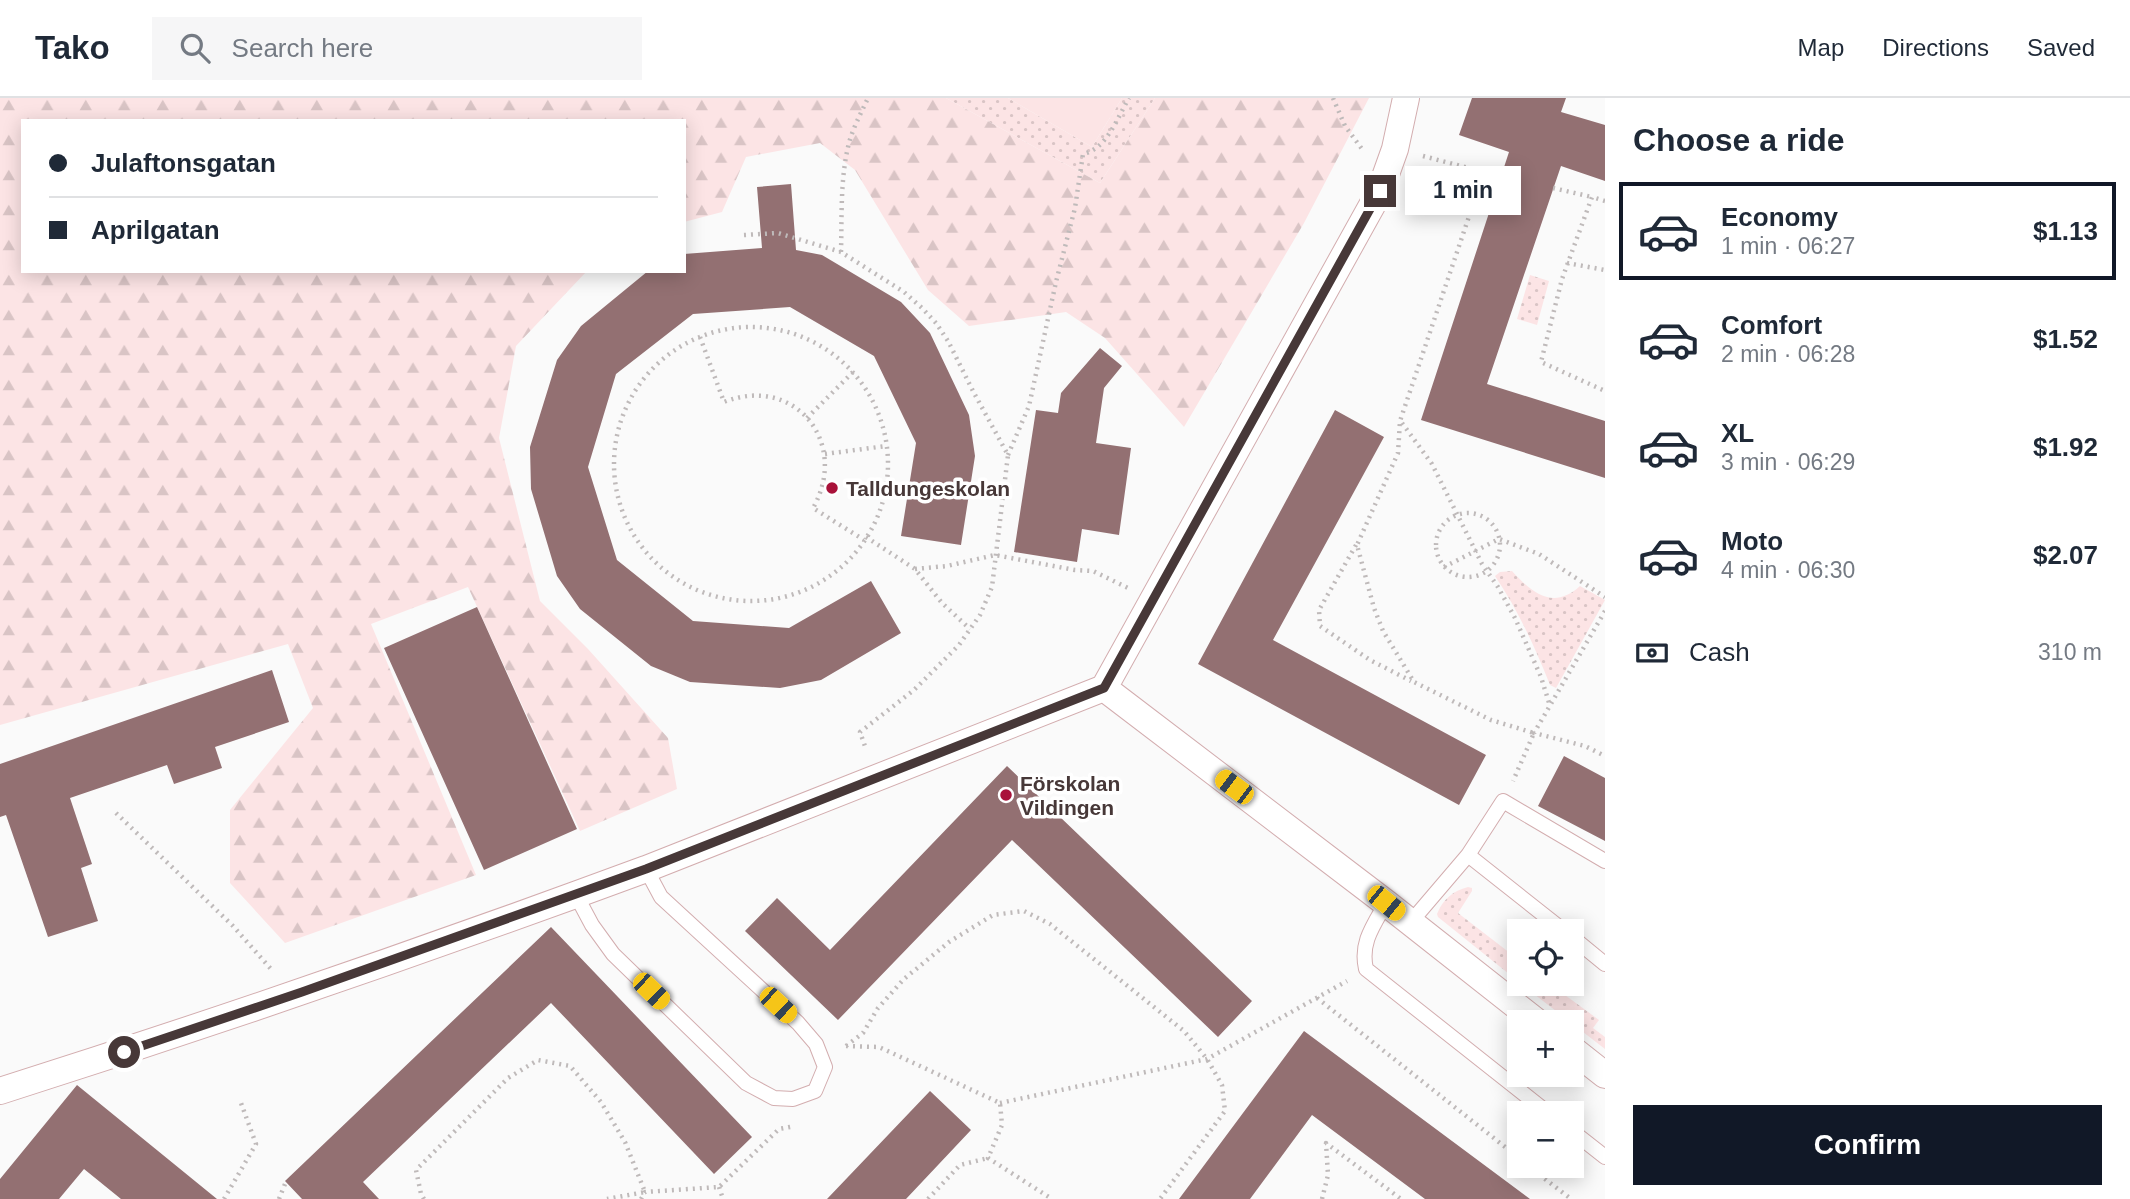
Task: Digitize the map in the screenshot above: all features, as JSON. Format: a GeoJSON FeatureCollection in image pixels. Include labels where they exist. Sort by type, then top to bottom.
{"type":"FeatureCollection","features":[{"type":"Feature","properties":{"kind":"street"},"geometry":{"type":"LineString","coordinates":[[0,1091],[286,998],[576,895],[1104,688],[1380,191],[1406,98]]}},
{"type":"Feature","properties":{"kind":"street"},"geometry":{"type":"LineString","coordinates":[[1104,688],[1522,1010]]}},
{"type":"Feature","properties":{"kind":"street"},"geometry":{"type":"LineString","coordinates":[[1584,1058],[1605,1075]]}},
{"type":"Feature","properties":{"kind":"lane"},"geometry":{"type":"LineString","coordinates":[[1410,923],[1468,855],[1503,801],[1605,862]]}},
{"type":"Feature","properties":{"kind":"lane"},"geometry":{"type":"LineString","coordinates":[[1468,855],[1549,919]]}},
{"type":"Feature","properties":{"kind":"lane"},"geometry":{"type":"LineString","coordinates":[[576,895],[592,925],[613,954],[746,1083],[774,1098],[793,1099],[816,1091],[825,1068],[816,1044],[798,1023],[661,897],[646,869]]}},
{"type":"Feature","properties":{"kind":"lane"},"geometry":{"type":"LineString","coordinates":[[1386,903],[1370,931],[1363,955],[1366,969],[1533,1101]]}},
{"type":"Feature","properties":{"kind":"lane"},"geometry":{"type":"LineString","coordinates":[[1584,947],[1605,964]]}},
{"type":"Feature","properties":{"kind":"lane"},"geometry":{"type":"LineString","coordinates":[[1584,1140],[1605,1157]]}},
{"type":"Feature","properties":{"kind":"path"},"geometry":{"type":"LineString","coordinates":[[841,252],[846,156],[868,98]]}},
{"type":"Feature","properties":{"kind":"path"},"geometry":{"type":"LineString","coordinates":[[877,778],[860,732],[914,690],[959,645],[980,615],[992,587],[1009,455],[1029,406],[1075,208],[1083,154],[1101,146],[1129,98]]}},
{"type":"Feature","properties":{"kind":"path"},"geometry":{"type":"LineString","coordinates":[[1333,98],[1345,125],[1375,162],[1391,158],[1501,175]]}},
{"type":"Feature","properties":{"kind":"path"},"geometry":{"type":"LineString","coordinates":[[1484,172],[1400,421],[1398,453],[1357,545],[1319,610],[1320,626],[1370,660],[1491,720],[1585,746],[1605,756]]}},
{"type":"Feature","properties":{"kind":"path"},"geometry":{"type":"LineString","coordinates":[[1553,188],[1605,201]]}},
{"type":"Feature","properties":{"kind":"path"},"geometry":{"type":"LineString","coordinates":[[1592,197],[1567,263],[1541,362],[1605,391]]}},
{"type":"Feature","properties":{"kind":"path"},"geometry":{"type":"LineString","coordinates":[[744,235],[778,233],[841,252],[904,292],[936,323],[948,341],[1009,455]]}},
{"type":"Feature","properties":{"kind":"path"},"geometry":{"type":"LineString","coordinates":[[1567,263],[1605,270]]}},
{"type":"Feature","properties":{"kind":"path"},"geometry":{"type":"LineString","coordinates":[[746,327],[788,332],[808,339],[827,349],[853,372],[875,405],[887,446],[888,467],[886,488],[876,518],[865,539],[846,562],[821,582],[782,597],[761,600],[729,599],[698,590],[670,575],[646,554],[621,508],[615,487],[614,455],[619,424],[632,395],[651,369],[667,355],[700,337],[725,329],[746,327]]}},
{"type":"Feature","properties":{"kind":"path"},"geometry":{"type":"LineString","coordinates":[[700,337],[724,402],[740,396],[766,396],[790,404],[807,418],[819,435],[826,467],[824,485],[813,508],[915,569],[942,603],[970,629]]}},
{"type":"Feature","properties":{"kind":"path"},"geometry":{"type":"LineString","coordinates":[[807,418],[853,372]]}},
{"type":"Feature","properties":{"kind":"path"},"geometry":{"type":"LineString","coordinates":[[1400,421],[1432,464],[1476,551],[1515,618],[1541,677],[1550,706]]}},
{"type":"Feature","properties":{"kind":"path"},"geometry":{"type":"LineString","coordinates":[[825,454],[887,446]]}},
{"type":"Feature","properties":{"kind":"path"},"geometry":{"type":"LineString","coordinates":[[1457,514],[1477,514],[1487,518],[1494,526],[1499,539],[1499,554],[1494,564],[1487,571],[1470,577],[1452,573],[1444,567],[1436,551],[1436,541],[1442,524],[1457,514]]}},
{"type":"Feature","properties":{"kind":"path"},"geometry":{"type":"LineString","coordinates":[[1444,567],[1499,539],[1539,554],[1605,597]]}},
{"type":"Feature","properties":{"kind":"path"},"geometry":{"type":"LineString","coordinates":[[1357,545],[1383,631],[1414,682]]}},
{"type":"Feature","properties":{"kind":"path"},"geometry":{"type":"LineString","coordinates":[[915,569],[947,566],[995,555],[1093,571],[1134,591]]}},
{"type":"Feature","properties":{"kind":"path"},"geometry":{"type":"LineString","coordinates":[[1503,801],[1534,733],[1605,611]]}},
{"type":"Feature","properties":{"kind":"path"},"geometry":{"type":"LineString","coordinates":[[116,813],[233,926],[274,973],[286,998]]}},
{"type":"Feature","properties":{"kind":"path"},"geometry":{"type":"LineString","coordinates":[[844,1058],[846,1046],[863,1033],[878,1009],[904,979],[949,942],[993,915],[1024,911],[1050,924],[1184,1031],[1207,1059],[1222,1085],[1225,1111],[1160,1199]]}},
{"type":"Feature","properties":{"kind":"path"},"geometry":{"type":"LineString","coordinates":[[846,1046],[879,1047],[1000,1103],[1207,1059],[1366,969]]}},
{"type":"Feature","properties":{"kind":"path"},"geometry":{"type":"LineString","coordinates":[[1317,998],[1507,1148]]}},
{"type":"Feature","properties":{"kind":"path"},"geometry":{"type":"LineString","coordinates":[[424,1199],[416,1170],[508,1078],[538,1060],[570,1066],[601,1102],[625,1142],[645,1192]]}},
{"type":"Feature","properties":{"kind":"path"},"geometry":{"type":"LineString","coordinates":[[224,1199],[256,1144],[241,1103]]}},
{"type":"Feature","properties":{"kind":"path"},"geometry":{"type":"LineString","coordinates":[[988,1158],[1002,1125],[1000,1103]]}},
{"type":"Feature","properties":{"kind":"path"},"geometry":{"type":"LineString","coordinates":[[607,1199],[645,1192],[719,1187],[779,1129],[804,1124]]}},
{"type":"Feature","properties":{"kind":"path"},"geometry":{"type":"LineString","coordinates":[[1322,1199],[1328,1175],[1326,1143],[1401,1199]]}},
{"type":"Feature","properties":{"kind":"path"},"geometry":{"type":"LineString","coordinates":[[928,1199],[960,1166],[988,1158],[1052,1199]]}},
{"type":"Feature","properties":{"kind":"path"},"geometry":{"type":"LineString","coordinates":[[1543,1178],[1570,1199]]}},
{"type":"Feature","properties":{"kind":"path"},"geometry":{"type":"LineString","coordinates":[[278,1199],[285,1184]]}},
{"type":"Feature","properties":{"kind":"path"},"geometry":{"type":"LineString","coordinates":[[719,1187],[723,1199]]}},
{"type":"Feature","properties":{"kind":"path"},"geometry":{"type":"LineString","coordinates":[[641,1199],[645,1192]]}},
{"type":"Feature","properties":{"kind":"green space"},"geometry":{"type":"Polygon","coordinates":[[[0,98],[946,98],[1100,183],[1155,98],[1369,98],[1304,223],[1184,427],[1105,338],[1066,312],[969,326],[928,290],[855,170],[820,143],[746,157],[722,212],[686,221],[686,119],[21,119],[21,273],[585,273],[516,346],[499,438],[540,601],[588,649],[668,738],[677,789],[580,831],[468,587],[371,624],[476,875],[285,943],[230,883],[230,810],[313,708],[288,644],[0,725],[0,98]]]}},
{"type":"Feature","properties":{"kind":"green space"},"geometry":{"type":"Polygon","coordinates":[[[946,98],[1008,98],[1092,147],[1122,98],[1155,98],[1100,183],[946,98]]]}},
{"type":"Feature","properties":{"kind":"green space"},"geometry":{"type":"Polygon","coordinates":[[[1008,98],[1122,98],[1092,147],[1008,98]]]}},
{"type":"Feature","properties":{"kind":"green space"},"geometry":{"type":"Polygon","coordinates":[[[1530,275],[1549,281],[1537,325],[1517,319],[1530,275]]]}},
{"type":"Feature","properties":{"kind":"green space"},"geometry":{"type":"Polygon","coordinates":[[[1512,571],[1527,586],[1543,596],[1561,597],[1580,586],[1605,600],[1556,688],[1550,685],[1526,629],[1495,576],[1500,572],[1512,571]]]}},
{"type":"Feature","properties":{"kind":"green space"},"geometry":{"type":"Polygon","coordinates":[[[1472,888],[1458,913],[1507,951],[1507,972],[1438,917],[1439,909],[1445,900],[1458,891],[1472,888]]]}},
{"type":"Feature","properties":{"kind":"green space"},"geometry":{"type":"Polygon","coordinates":[[[1537,996],[1566,996],[1599,1020],[1593,1028],[1605,1037],[1605,1049],[1584,1033],[1584,1010],[1555,1010],[1537,996]]]}},
{"type":"Feature","properties":{"kind":"building"},"geometry":{"type":"Polygon","coordinates":[[[1472,98],[1566,98],[1561,112],[1605,125],[1605,181],[1561,166],[1487,384],[1605,421],[1605,478],[1421,420],[1509,152],[1459,135],[1472,98]]]}},
{"type":"Feature","properties":{"kind":"building"},"geometry":{"type":"Polygon","coordinates":[[[791,184],[796,250],[822,255],[901,302],[930,333],[969,415],[975,456],[961,545],[901,536],[916,443],[874,356],[790,307],[693,314],[616,374],[588,467],[617,560],[693,621],[789,628],[871,581],[901,633],[821,680],[780,688],[690,682],[651,666],[580,609],[557,576],[531,489],[530,447],[557,360],[581,326],[646,273],[686,273],[686,254],[762,248],[757,187],[791,184]]]}},
{"type":"Feature","properties":{"kind":"building"},"geometry":{"type":"Polygon","coordinates":[[[1100,348],[1122,366],[1104,388],[1096,443],[1131,448],[1119,535],[1082,529],[1077,562],[1014,552],[1036,410],[1058,413],[1061,393],[1100,348]]]}},
{"type":"Feature","properties":{"kind":"building"},"geometry":{"type":"Polygon","coordinates":[[[1335,410],[1384,437],[1273,640],[1486,755],[1459,805],[1198,664],[1335,410]]]}},
{"type":"Feature","properties":{"kind":"building"},"geometry":{"type":"Polygon","coordinates":[[[477,607],[577,829],[484,870],[384,648],[477,607]]]}},
{"type":"Feature","properties":{"kind":"building"},"geometry":{"type":"Polygon","coordinates":[[[272,670],[289,722],[215,747],[222,768],[174,784],[167,765],[70,798],[92,864],[81,868],[98,921],[48,937],[6,815],[0,817],[0,764],[272,670]]]}},
{"type":"Feature","properties":{"kind":"building"},"geometry":{"type":"Polygon","coordinates":[[[1564,756],[1605,778],[1605,841],[1538,806],[1564,756]]]}},
{"type":"Feature","properties":{"kind":"building"},"geometry":{"type":"Polygon","coordinates":[[[1007,766],[1252,1001],[1218,1037],[1012,840],[838,1020],[745,931],[777,898],[830,950],[1007,766]]]}},
{"type":"Feature","properties":{"kind":"building"},"geometry":{"type":"Polygon","coordinates":[[[551,927],[752,1137],[714,1174],[551,1003],[363,1182],[379,1199],[302,1199],[285,1181],[551,927]]]}},
{"type":"Feature","properties":{"kind":"building"},"geometry":{"type":"Polygon","coordinates":[[[1304,1031],[1530,1199],[1425,1199],[1312,1115],[1250,1199],[1179,1199],[1304,1031]]]}},
{"type":"Feature","properties":{"kind":"building"},"geometry":{"type":"Polygon","coordinates":[[[77,1085],[217,1199],[121,1199],[84,1169],[59,1199],[0,1199],[0,1179],[77,1085]]]}},
{"type":"Feature","properties":{"kind":"building"},"geometry":{"type":"Polygon","coordinates":[[[930,1091],[971,1130],[906,1199],[827,1199],[930,1091]]]}},
{"type":"Feature","properties":{"kind":"place","name":"Talldungeskolan"},"geometry":{"type":"Point","coordinates":[832,488]}},
{"type":"Feature","properties":{"kind":"place","name":"Förskolan Vildingen"},"geometry":{"type":"Point","coordinates":[1006,795]}},
{"type":"Feature","properties":{"kind":"route"},"geometry":{"type":"LineString","coordinates":[[124,1052],[576,895],[1104,688],[1380,191]]}}]}
